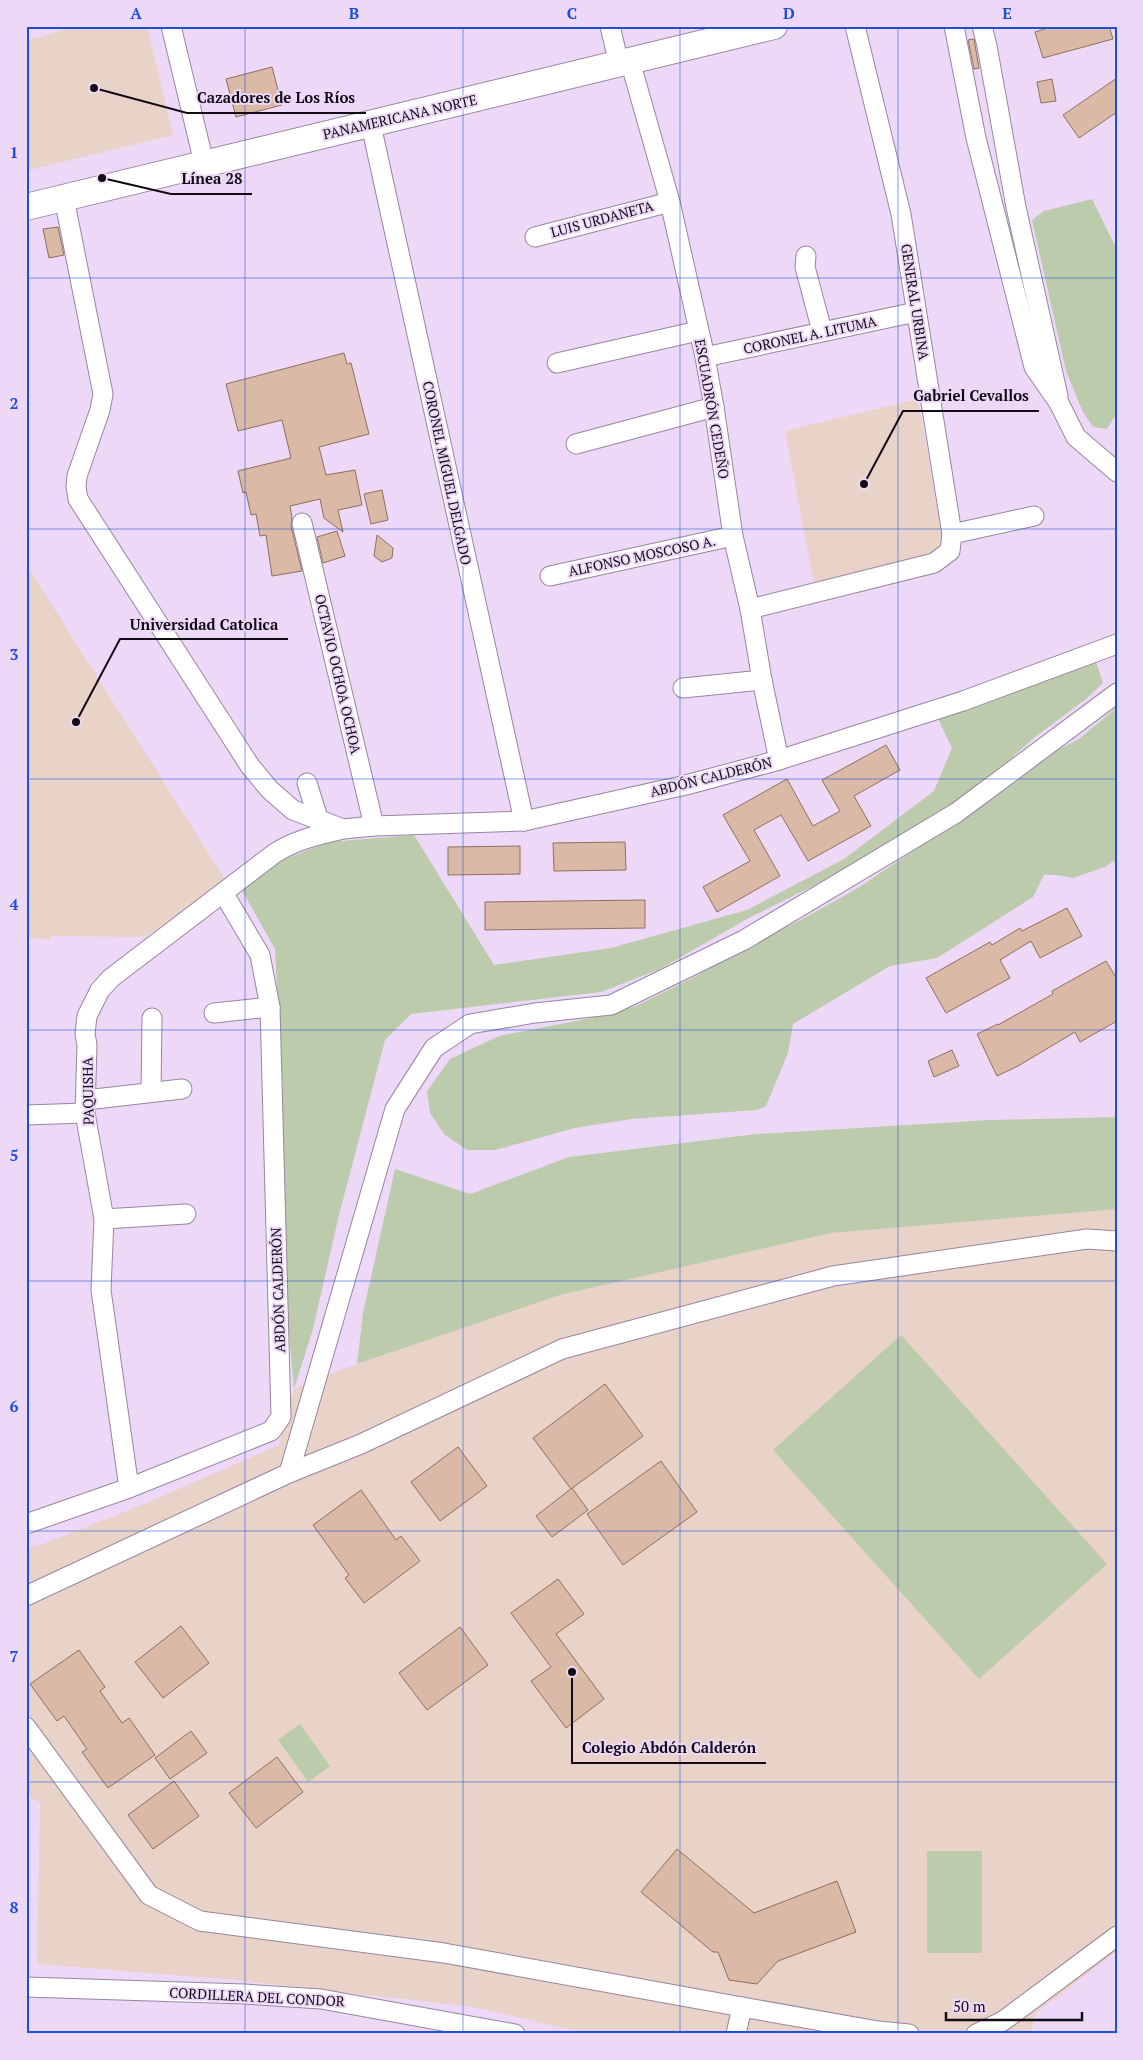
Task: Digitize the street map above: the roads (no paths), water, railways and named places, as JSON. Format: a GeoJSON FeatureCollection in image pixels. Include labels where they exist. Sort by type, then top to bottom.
{"type":"FeatureCollection","features":[{"type":"Feature","properties":{"kind":"main road","name":"PANAMERICANA NORTE"},"geometry":{"type":"LineString","coordinates":[[26,207],[774,26]]}},
{"type":"Feature","properties":{"kind":"street"},"geometry":{"type":"LineString","coordinates":[[170,26],[204,163]]}},
{"type":"Feature","properties":{"kind":"street","name":"ESCUADRÓN CEDEÑO"},"geometry":{"type":"LineString","coordinates":[[610,26],[625,63],[670,202],[705,356],[734,536],[779,760]]}},
{"type":"Feature","properties":{"kind":"street","name":"GENERAL URBINA"},"geometry":{"type":"LineString","coordinates":[[855,26],[902,214],[952,534]]}},
{"type":"Feature","properties":{"kind":"street"},"geometry":{"type":"LineString","coordinates":[[954,26],[978,147],[1034,368],[1059,403],[1076,436],[1117,472]]}},
{"type":"Feature","properties":{"kind":"street"},"geometry":{"type":"LineString","coordinates":[[982,26],[1016,207],[1059,403]]}},
{"type":"Feature","properties":{"kind":"street","name":"CORONEL MIGUEL DELGADO"},"geometry":{"type":"LineString","coordinates":[[371,125],[524,821]]}},
{"type":"Feature","properties":{"kind":"street","name":"ABDÓN CALDERÓN"},"geometry":{"type":"LineString","coordinates":[[64,198],[103,394],[100,410],[77,476],[78,498],[250,766],[270,790],[293,810],[343,829],[374,826],[524,821],[686,785],[779,760],[963,701],[1117,644]]}},
{"type":"Feature","properties":{"kind":"street","name":"LUIS URDANETA"},"geometry":{"type":"LineString","coordinates":[[535,237],[670,202]]}},
{"type":"Feature","properties":{"kind":"street"},"geometry":{"type":"LineString","coordinates":[[806,256],[805,267],[822,331]]}},
{"type":"Feature","properties":{"kind":"street","name":"CORONEL A. LITUMA"},"geometry":{"type":"LineString","coordinates":[[705,356],[916,312]]}},
{"type":"Feature","properties":{"kind":"street"},"geometry":{"type":"LineString","coordinates":[[557,363],[698,331]]}},
{"type":"Feature","properties":{"kind":"street"},"geometry":{"type":"LineString","coordinates":[[576,444],[714,407]]}},
{"type":"Feature","properties":{"kind":"street"},"geometry":{"type":"LineString","coordinates":[[750,609],[934,563],[950,551],[952,534],[1034,516]]}},
{"type":"Feature","properties":{"kind":"street","name":"OCTAVIO OCHOA OCHOA"},"geometry":{"type":"LineString","coordinates":[[302,523],[374,826]]}},
{"type":"Feature","properties":{"kind":"street","name":"ALFONSO MOSCOSO A."},"geometry":{"type":"LineString","coordinates":[[550,576],[734,536]]}},
{"type":"Feature","properties":{"kind":"street"},"geometry":{"type":"LineString","coordinates":[[683,688],[762,680]]}},
{"type":"Feature","properties":{"kind":"street"},"geometry":{"type":"LineString","coordinates":[[289,1473],[395,1109],[434,1048],[470,1024],[535,1013],[611,1005],[744,940],[956,813],[1117,693]]}},
{"type":"Feature","properties":{"kind":"street"},"geometry":{"type":"LineString","coordinates":[[307,784],[319,821]]}},
{"type":"Feature","properties":{"kind":"street","name":"PAQUISHA"},"geometry":{"type":"LineString","coordinates":[[129,1488],[101,1290],[104,1219],[86,1107],[86,1025],[91,1005],[100,990],[122,969],[290,844],[343,829]]}},
{"type":"Feature","properties":{"kind":"street","name":"ABDÓN CALDERÓN"},"geometry":{"type":"LineString","coordinates":[[26,1524],[129,1488],[271,1431],[281,1417],[270,1007],[260,955],[224,894]]}},
{"type":"Feature","properties":{"kind":"street"},"geometry":{"type":"LineString","coordinates":[[214,1013],[270,1007]]}},
{"type":"Feature","properties":{"kind":"street"},"geometry":{"type":"LineString","coordinates":[[151,1092],[152,1018]]}},
{"type":"Feature","properties":{"kind":"street"},"geometry":{"type":"LineString","coordinates":[[26,1115],[86,1107],[151,1092],[182,1089]]}},
{"type":"Feature","properties":{"kind":"street"},"geometry":{"type":"LineString","coordinates":[[104,1219],[186,1214]]}},
{"type":"Feature","properties":{"kind":"street"},"geometry":{"type":"LineString","coordinates":[[26,1596],[289,1473],[361,1444],[562,1349],[833,1276],[1087,1240],[1117,1242]]}},
{"type":"Feature","properties":{"kind":"street"},"geometry":{"type":"LineString","coordinates":[[26,1727],[149,1895],[200,1921],[444,1953],[878,2031],[910,2034]]}},
{"type":"Feature","properties":{"kind":"street"},"geometry":{"type":"LineString","coordinates":[[976,2034],[1003,2021],[1117,1936]]}},
{"type":"Feature","properties":{"kind":"street","name":"CORDILLERA DEL CONDOR"},"geometry":{"type":"LineString","coordinates":[[26,1987],[244,1994],[321,1999],[515,2034]]}},
{"type":"Feature","properties":{"kind":"street"},"geometry":{"type":"LineString","coordinates":[[736,2034],[742,2007]]}},
{"type":"Feature","properties":{"kind":"place","name":"Cazadores de Los Ríos"},"geometry":{"type":"Point","coordinates":[94,88]}},
{"type":"Feature","properties":{"kind":"place","name":"Línea 28"},"geometry":{"type":"Point","coordinates":[102,178]}},
{"type":"Feature","properties":{"kind":"place","name":"Gabriel Cevallos"},"geometry":{"type":"Point","coordinates":[864,484]}},
{"type":"Feature","properties":{"kind":"place","name":"Universidad Catolica"},"geometry":{"type":"Point","coordinates":[76,722]}},
{"type":"Feature","properties":{"kind":"place","name":"Colegio Abdón Calderón"},"geometry":{"type":"Point","coordinates":[572,1672]}}]}
